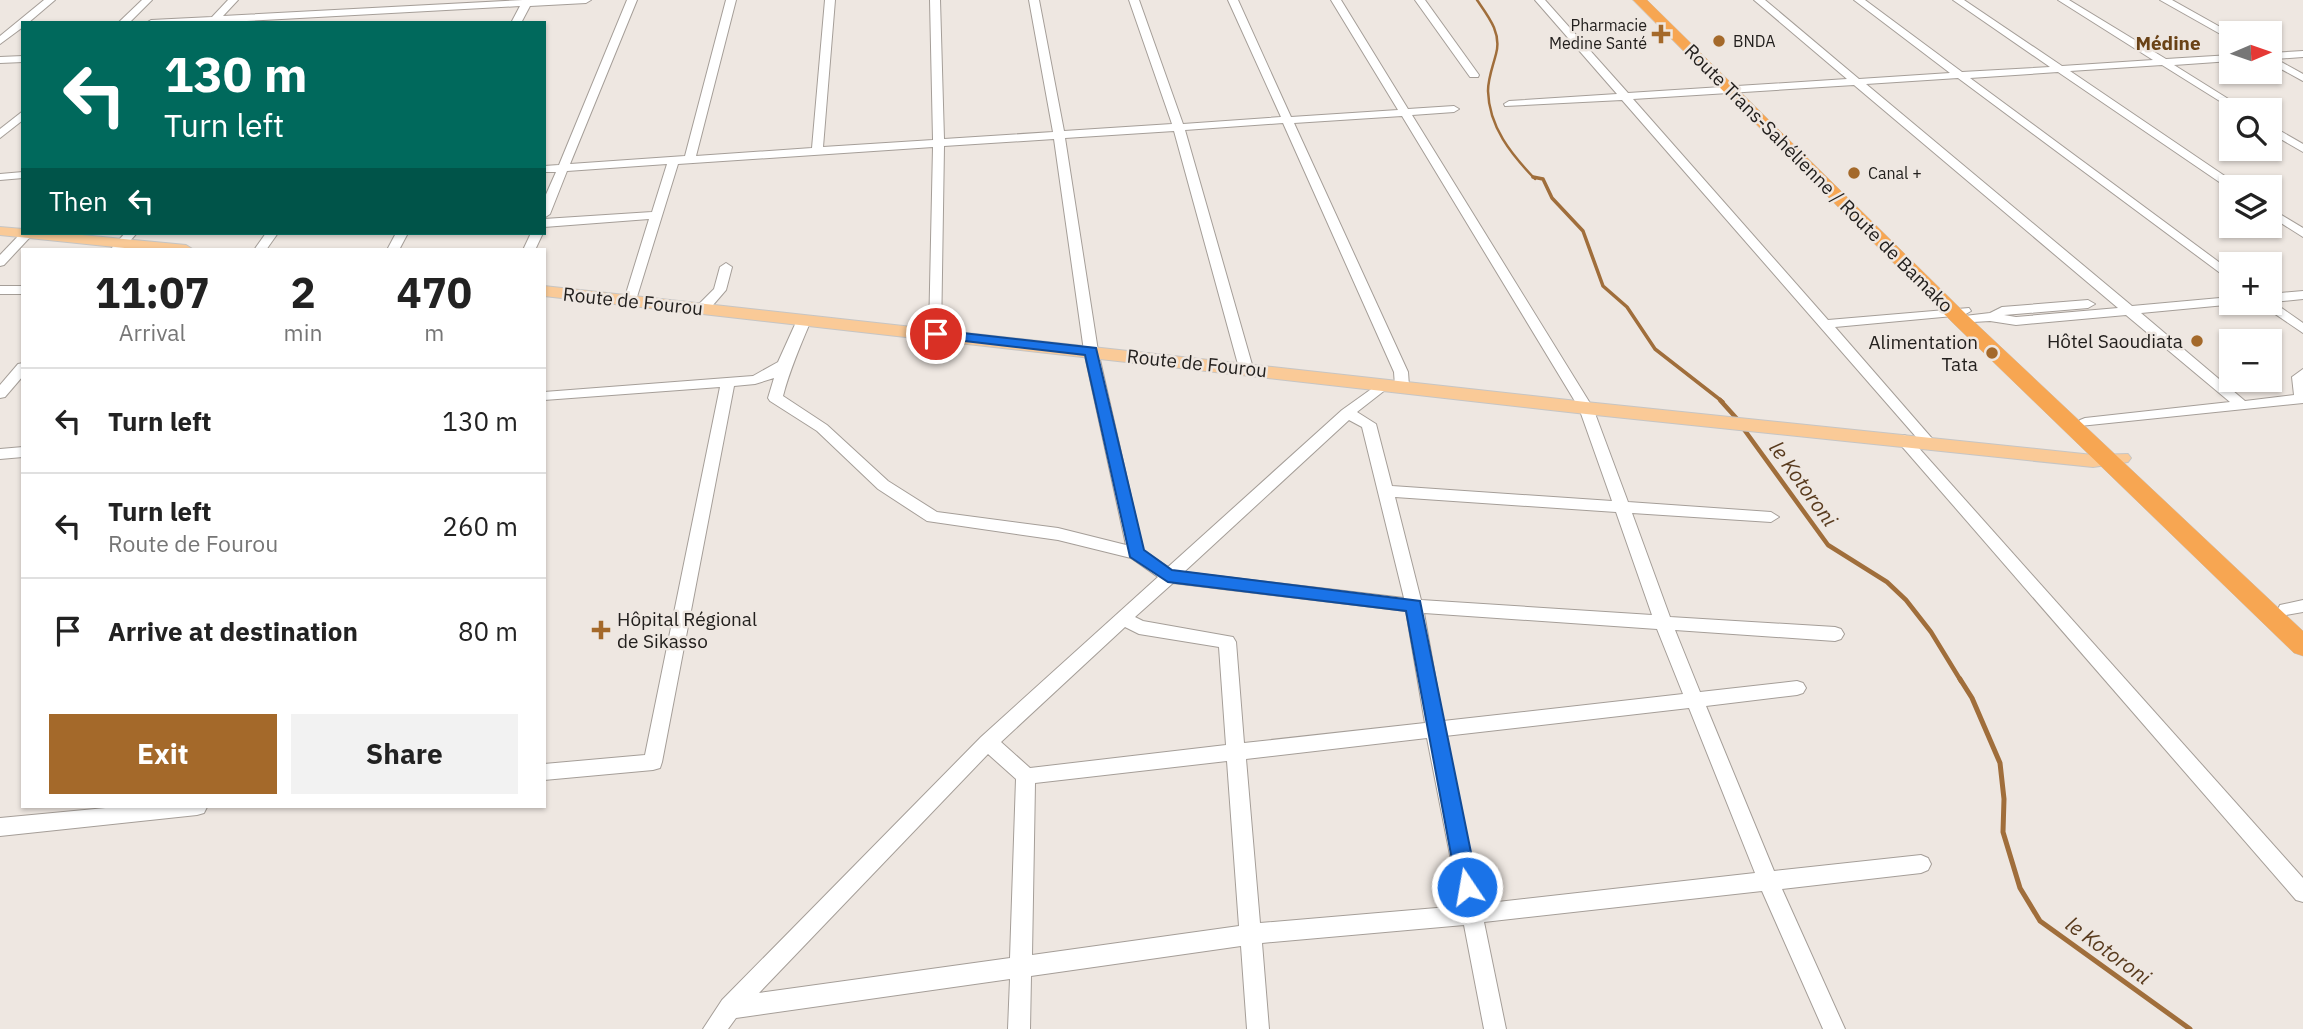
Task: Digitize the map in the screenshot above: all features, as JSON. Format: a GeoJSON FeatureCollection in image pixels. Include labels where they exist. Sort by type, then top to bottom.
{"type":"FeatureCollection","features":[{"type":"Feature","properties":{"kind":"highway","name":"Route Trans-Sahélienne / Route de Bamako"},"geometry":{"type":"LineString","coordinates":[[1640,0],[1739,91],[1970,315],[2303,646]]}},
{"type":"Feature","properties":{"kind":"highway","name":"Route Trans-Sahélienne / Route de Bamako"},"geometry":{"type":"LineString","coordinates":[[1652,0],[1739,91]]}},
{"type":"Feature","properties":{"kind":"highway","name":"Route Trans-Sahélienne / Route de Bamako"},"geometry":{"type":"LineString","coordinates":[[1970,315],[2085,423],[2114,459],[2294,608],[2303,626]]}},
{"type":"Feature","properties":{"kind":"main road"},"geometry":{"type":"LineString","coordinates":[[0,231],[21,233]]}},
{"type":"Feature","properties":{"kind":"main road"},"geometry":{"type":"LineString","coordinates":[[39,235],[170,248]]}},
{"type":"Feature","properties":{"kind":"main road","name":"Route de Fourou"},"geometry":{"type":"LineString","coordinates":[[546,290],[1767,428],[2093,461],[2114,459]]}},
{"type":"Feature","properties":{"kind":"street"},"geometry":{"type":"LineString","coordinates":[[28,21],[50,0]]}},
{"type":"Feature","properties":{"kind":"street"},"geometry":{"type":"LineString","coordinates":[[125,21],[147,0]]}},
{"type":"Feature","properties":{"kind":"street"},"geometry":{"type":"LineString","coordinates":[[215,19],[233,0]]}},
{"type":"Feature","properties":{"kind":"street"},"geometry":{"type":"LineString","coordinates":[[313,21],[330,0]]}},
{"type":"Feature","properties":{"kind":"street"},"geometry":{"type":"LineString","coordinates":[[183,21],[318,14],[429,4],[586,0]]}},
{"type":"Feature","properties":{"kind":"street"},"geometry":{"type":"LineString","coordinates":[[546,209],[632,0]]}},
{"type":"Feature","properties":{"kind":"street"},"geometry":{"type":"LineString","coordinates":[[690,158],[731,0]]}},
{"type":"Feature","properties":{"kind":"street"},"geometry":{"type":"LineString","coordinates":[[817,150],[830,0]]}},
{"type":"Feature","properties":{"kind":"street"},"geometry":{"type":"LineString","coordinates":[[935,0],[939,142],[936,334]]}},
{"type":"Feature","properties":{"kind":"street"},"geometry":{"type":"LineString","coordinates":[[1034,0],[1059,135],[1091,351],[1136,552]]}},
{"type":"Feature","properties":{"kind":"street"},"geometry":{"type":"LineString","coordinates":[[1134,0],[1178,127],[1246,368]]}},
{"type":"Feature","properties":{"kind":"street"},"geometry":{"type":"LineString","coordinates":[[714,1029],[730,1008],[988,742],[1347,413],[1393,385],[1401,372],[1233,0]]}},
{"type":"Feature","properties":{"kind":"street"},"geometry":{"type":"LineString","coordinates":[[1336,0],[1586,408],[1664,624],[1768,881],[1834,1029]]}},
{"type":"Feature","properties":{"kind":"street"},"geometry":{"type":"LineString","coordinates":[[1420,0],[1474,75]]}},
{"type":"Feature","properties":{"kind":"street"},"geometry":{"type":"LineString","coordinates":[[1540,0],[1929,443]]}},
{"type":"Feature","properties":{"kind":"street"},"geometry":{"type":"LineString","coordinates":[[1759,0],[2243,406]]}},
{"type":"Feature","properties":{"kind":"street"},"geometry":{"type":"LineString","coordinates":[[1859,0],[2219,268]]}},
{"type":"Feature","properties":{"kind":"street"},"geometry":{"type":"LineString","coordinates":[[1958,0],[2219,176]]}},
{"type":"Feature","properties":{"kind":"street"},"geometry":{"type":"LineString","coordinates":[[2063,0],[2222,98]]}},
{"type":"Feature","properties":{"kind":"street"},"geometry":{"type":"LineString","coordinates":[[2165,0],[2219,30]]}},
{"type":"Feature","properties":{"kind":"street"},"geometry":{"type":"LineString","coordinates":[[517,21],[527,2]]}},
{"type":"Feature","properties":{"kind":"street"},"geometry":{"type":"LineString","coordinates":[[417,21],[429,4]]}},
{"type":"Feature","properties":{"kind":"street"},"geometry":{"type":"LineString","coordinates":[[0,31],[18,30]]}},
{"type":"Feature","properties":{"kind":"street"},"geometry":{"type":"LineString","coordinates":[[0,41],[18,30]]}},
{"type":"Feature","properties":{"kind":"street"},"geometry":{"type":"LineString","coordinates":[[2282,56],[2303,54]]}},
{"type":"Feature","properties":{"kind":"street"},"geometry":{"type":"LineString","coordinates":[[0,60],[21,59]]}},
{"type":"Feature","properties":{"kind":"street"},"geometry":{"type":"LineString","coordinates":[[1509,104],[2219,59]]}},
{"type":"Feature","properties":{"kind":"street"},"geometry":{"type":"LineString","coordinates":[[2282,65],[2303,78]]}},
{"type":"Feature","properties":{"kind":"street"},"geometry":{"type":"LineString","coordinates":[[546,169],[1454,109]]}},
{"type":"Feature","properties":{"kind":"street"},"geometry":{"type":"LineString","coordinates":[[0,135],[21,116]]}},
{"type":"Feature","properties":{"kind":"street"},"geometry":{"type":"LineString","coordinates":[[2282,136],[2303,149]]}},
{"type":"Feature","properties":{"kind":"street"},"geometry":{"type":"LineString","coordinates":[[630,300],[674,159]]}},
{"type":"Feature","properties":{"kind":"street"},"geometry":{"type":"LineString","coordinates":[[0,177],[21,175]]}},
{"type":"Feature","properties":{"kind":"street"},"geometry":{"type":"LineString","coordinates":[[546,223],[657,215]]}},
{"type":"Feature","properties":{"kind":"street"},"geometry":{"type":"LineString","coordinates":[[2282,219],[2303,233]]}},
{"type":"Feature","properties":{"kind":"street"},"geometry":{"type":"LineString","coordinates":[[0,262],[26,235]]}},
{"type":"Feature","properties":{"kind":"street"},"geometry":{"type":"LineString","coordinates":[[702,309],[720,290],[726,267]]}},
{"type":"Feature","properties":{"kind":"street"},"geometry":{"type":"LineString","coordinates":[[2282,287],[2303,285]]}},
{"type":"Feature","properties":{"kind":"street"},"geometry":{"type":"LineString","coordinates":[[0,290],[21,289]]}},
{"type":"Feature","properties":{"kind":"street"},"geometry":{"type":"LineString","coordinates":[[1824,324],[1970,315],[2219,292]]}},
{"type":"Feature","properties":{"kind":"street"},"geometry":{"type":"LineString","coordinates":[[2282,297],[2303,295]]}},
{"type":"Feature","properties":{"kind":"street"},"geometry":{"type":"LineString","coordinates":[[1970,315],[2016,321],[2219,302]]}},
{"type":"Feature","properties":{"kind":"street"},"geometry":{"type":"LineString","coordinates":[[2282,314],[2303,329]]}},
{"type":"Feature","properties":{"kind":"street"},"geometry":{"type":"LineString","coordinates":[[804,320],[784,367],[775,398],[821,428],[883,485],[933,517],[1058,534],[1136,552],[1168,576],[1414,606],[1835,634]]}},
{"type":"Feature","properties":{"kind":"street"},"geometry":{"type":"LineString","coordinates":[[546,396],[755,380],[775,374],[784,367]]}},
{"type":"Feature","properties":{"kind":"street"},"geometry":{"type":"LineString","coordinates":[[0,394],[21,369]]}},
{"type":"Feature","properties":{"kind":"street"},"geometry":{"type":"LineString","coordinates":[[2085,423],[2300,399],[2302,394],[2299,377],[2303,373]]}},
{"type":"Feature","properties":{"kind":"street"},"geometry":{"type":"LineString","coordinates":[[546,772],[653,762],[728,381]]}},
{"type":"Feature","properties":{"kind":"street"},"geometry":{"type":"LineString","coordinates":[[1347,413],[1369,424],[1414,606],[1435,730],[1495,1029]]}},
{"type":"Feature","properties":{"kind":"street"},"geometry":{"type":"LineString","coordinates":[[1904,440],[2303,893]]}},
{"type":"Feature","properties":{"kind":"street"},"geometry":{"type":"LineString","coordinates":[[0,454],[21,452]]}},
{"type":"Feature","properties":{"kind":"street"},"geometry":{"type":"LineString","coordinates":[[1386,491],[1770,517]]}},
{"type":"Feature","properties":{"kind":"street"},"geometry":{"type":"LineString","coordinates":[[1123,618],[1139,627],[1227,642],[1258,1029]]}},
{"type":"Feature","properties":{"kind":"street"},"geometry":{"type":"LineString","coordinates":[[988,742],[1026,776],[1797,688]]}},
{"type":"Feature","properties":{"kind":"street"},"geometry":{"type":"LineString","coordinates":[[1019,1029],[1023,966],[1026,776]]}},
{"type":"Feature","properties":{"kind":"street"},"geometry":{"type":"LineString","coordinates":[[0,827],[187,808]]}},
{"type":"Feature","properties":{"kind":"street"},"geometry":{"type":"LineString","coordinates":[[730,1008],[1252,934],[1473,914],[1921,864]]}},
{"type":"Feature","properties":{"kind":"waterway","name":"le Kotoroni"},"geometry":{"type":"LineString","coordinates":[[1477,0],[1493,25],[1497,39],[1488,86],[1492,116],[1510,150],[1533,177]]}},
{"type":"Feature","properties":{"kind":"waterway","name":"le Kotoroni"},"geometry":{"type":"LineString","coordinates":[[1533,177],[1543,179],[1552,198],[1583,231],[1603,286],[1627,307],[1655,349],[1723,402]]}},
{"type":"Feature","properties":{"kind":"waterway","name":"le Kotoroni"},"geometry":{"type":"LineString","coordinates":[[1720,400],[1738,420]]}},
{"type":"Feature","properties":{"kind":"waterway","name":"le Kotoroni"},"geometry":{"type":"LineString","coordinates":[[1743,428],[1828,545],[1887,582],[1906,600],[1931,632],[1961,681]]}},
{"type":"Feature","properties":{"kind":"waterway","name":"le Kotoroni"},"geometry":{"type":"LineString","coordinates":[[1960,679],[1972,698],[2000,763],[2004,799],[2003,832],[2020,888],[2040,921],[2190,1029]]}},
{"type":"Feature","properties":{"kind":"place","name":"Pharmacie Medine Santé"},"geometry":{"type":"Point","coordinates":[1661,34]}},
{"type":"Feature","properties":{"kind":"place","name":"BNDA"},"geometry":{"type":"Point","coordinates":[1719,41]}},
{"type":"Feature","properties":{"kind":"place","name":"Canal +"},"geometry":{"type":"Point","coordinates":[1854,173]}},
{"type":"Feature","properties":{"kind":"place","name":"Hôtel Saoudiata"},"geometry":{"type":"Point","coordinates":[2197,341]}},
{"type":"Feature","properties":{"kind":"place","name":"Alimentation Tata"},"geometry":{"type":"Point","coordinates":[1992,353]}},
{"type":"Feature","properties":{"kind":"place","name":"Hôpital Régional de Sikasso"},"geometry":{"type":"Point","coordinates":[601,630]}},
{"type":"Feature","properties":{"kind":"district","name":"Médine"},"geometry":{"type":"Point","coordinates":[2168,43]}},
{"type":"Feature","properties":{"kind":"route"},"geometry":{"type":"LineString","coordinates":[[936,334],[1091,351],[1136,552],[1168,576],[1414,606],[1435,730],[1467,887]]}}]}
